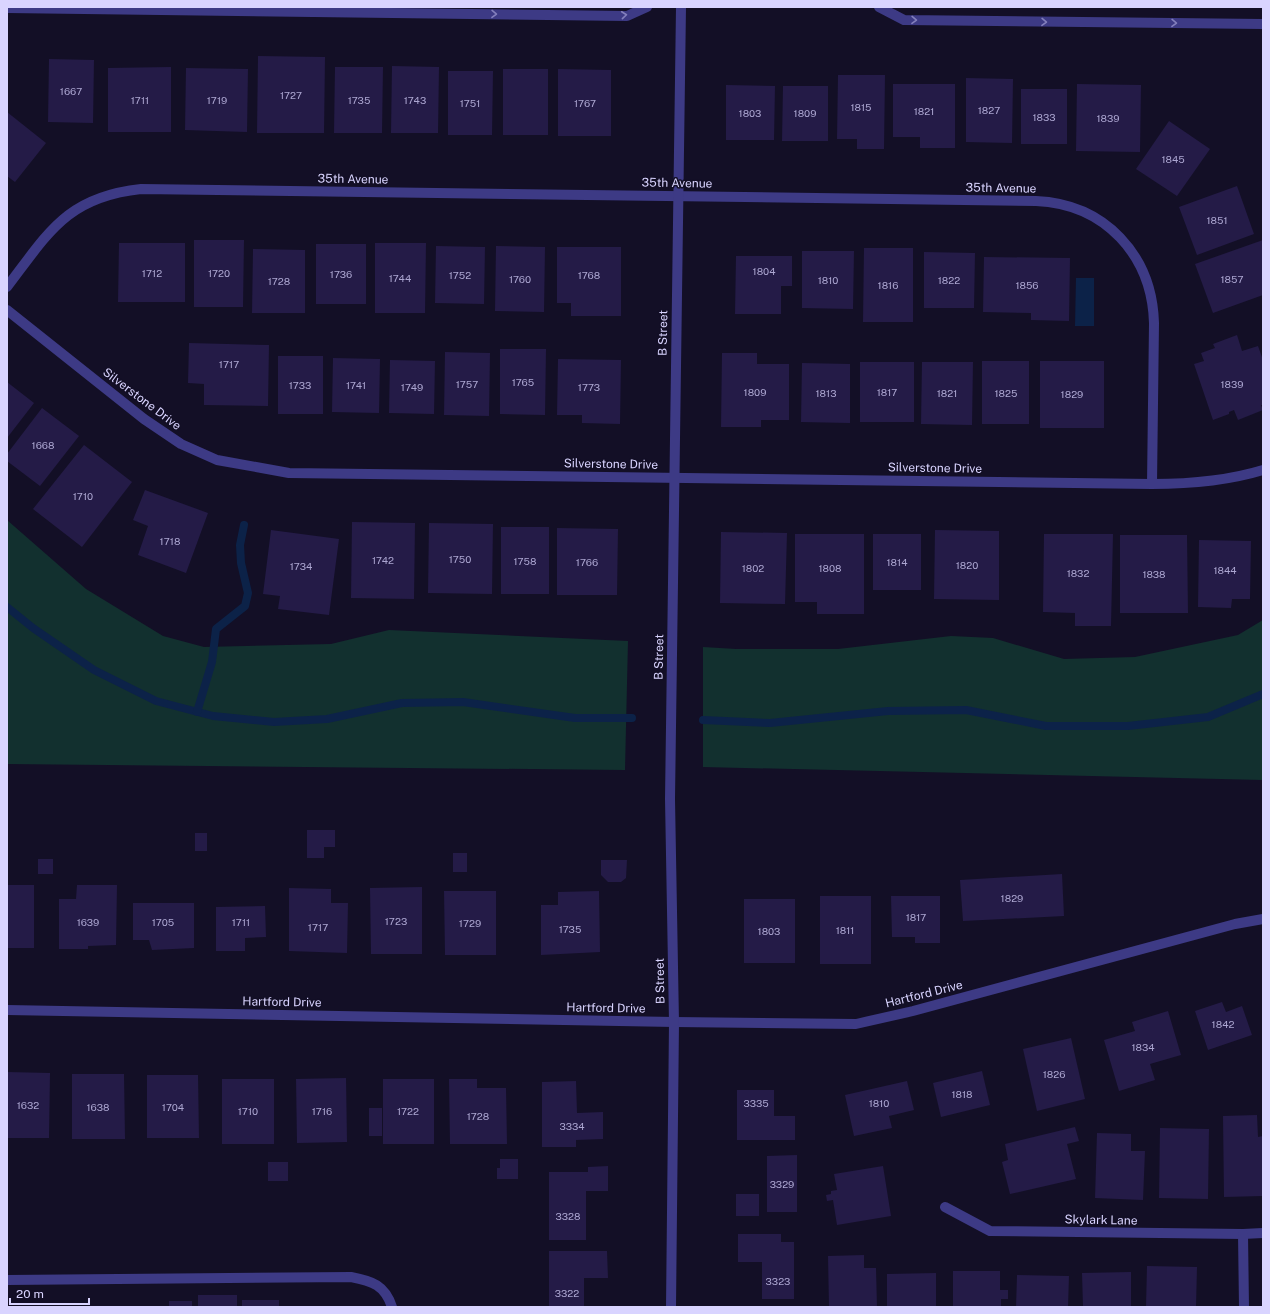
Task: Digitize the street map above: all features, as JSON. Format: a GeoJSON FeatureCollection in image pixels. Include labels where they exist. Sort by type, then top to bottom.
{"type":"FeatureCollection","features":[{"type":"Feature","properties":{"kind":"street"},"geometry":{"type":"LineString","coordinates":[[7,8],[627,16],[647,7]]}},
{"type":"Feature","properties":{"kind":"street","name":"B Street"},"geometry":{"type":"LineString","coordinates":[[671,1307],[674,1022],[670,799],[681,7]]}},
{"type":"Feature","properties":{"kind":"street"},"geometry":{"type":"LineString","coordinates":[[879,7],[904,20],[1263,24]]}},
{"type":"Feature","properties":{"kind":"street","name":"35th Avenue"},"geometry":{"type":"LineString","coordinates":[[7,287],[49,233],[65,218],[91,200],[122,191],[141,189],[1041,202],[1067,206],[1096,218],[1113,230],[1133,254],[1148,282],[1153,302],[1154,323],[1152,484]]}},
{"type":"Feature","properties":{"kind":"street","name":"Silverstone Drive"},"geometry":{"type":"LineString","coordinates":[[7,310],[162,432],[181,444],[217,460],[289,473],[1190,484],[1221,480],[1263,470]]}},
{"type":"Feature","properties":{"kind":"street","name":"Hartford Drive"},"geometry":{"type":"LineString","coordinates":[[7,1010],[856,1024],[913,1011],[1221,928],[1263,919]]}},
{"type":"Feature","properties":{"kind":"street","name":"Skylark Lane"},"geometry":{"type":"LineString","coordinates":[[946,1207],[990,1231],[1263,1233]]}},
{"type":"Feature","properties":{"kind":"street"},"geometry":{"type":"LineString","coordinates":[[1243,1234],[1244,1307]]}},
{"type":"Feature","properties":{"kind":"street"},"geometry":{"type":"LineString","coordinates":[[7,1280],[351,1277],[369,1281],[382,1287],[392,1307]]}},
{"type":"Feature","properties":{"kind":"green space"},"geometry":{"type":"Polygon","coordinates":[[[7,520],[86,589],[163,636],[204,647],[331,644],[389,630],[628,641],[625,770],[7,764],[7,520]]]}},
{"type":"Feature","properties":{"kind":"green space"},"geometry":{"type":"Polygon","coordinates":[[[1263,620],[1263,780],[703,767],[703,647],[736,649],[838,649],[951,636],[993,638],[1064,659],[1135,657],[1238,635],[1263,620]]]}},
{"type":"Feature","properties":{"kind":"water"},"geometry":{"type":"Polygon","coordinates":[[[1076,278],[1094,278],[1094,326],[1075,326],[1076,278]]]}},
{"type":"Feature","properties":{"kind":"building"},"geometry":{"type":"Polygon","coordinates":[[[258,56],[325,57],[324,133],[257,133],[258,56]]]}},
{"type":"Feature","properties":{"kind":"building"},"geometry":{"type":"Polygon","coordinates":[[[49,59],[94,60],[93,123],[48,122],[49,59]]]}},
{"type":"Feature","properties":{"kind":"building"},"geometry":{"type":"Polygon","coordinates":[[[392,66],[439,67],[438,133],[391,133],[392,66]]]}},
{"type":"Feature","properties":{"kind":"building"},"geometry":{"type":"Polygon","coordinates":[[[171,67],[171,132],[108,132],[108,68],[171,67]]]}},
{"type":"Feature","properties":{"kind":"building"},"geometry":{"type":"Polygon","coordinates":[[[335,67],[383,67],[382,133],[334,133],[335,67]]]}},
{"type":"Feature","properties":{"kind":"building"},"geometry":{"type":"Polygon","coordinates":[[[186,68],[248,69],[247,132],[185,130],[186,68]]]}},
{"type":"Feature","properties":{"kind":"building"},"geometry":{"type":"Polygon","coordinates":[[[503,69],[548,69],[548,135],[503,135],[503,69]]]}},
{"type":"Feature","properties":{"kind":"building"},"geometry":{"type":"Polygon","coordinates":[[[558,69],[611,70],[611,136],[558,136],[558,69]]]}},
{"type":"Feature","properties":{"kind":"building"},"geometry":{"type":"Polygon","coordinates":[[[448,71],[493,71],[492,135],[448,135],[448,71]]]}},
{"type":"Feature","properties":{"kind":"building"},"geometry":{"type":"Polygon","coordinates":[[[838,75],[885,75],[884,149],[857,149],[857,139],[837,139],[838,75]]]}},
{"type":"Feature","properties":{"kind":"building"},"geometry":{"type":"Polygon","coordinates":[[[966,78],[1013,79],[1012,143],[966,142],[966,78]]]}},
{"type":"Feature","properties":{"kind":"building"},"geometry":{"type":"Polygon","coordinates":[[[893,84],[955,84],[955,148],[920,148],[920,137],[893,137],[893,84]]]}},
{"type":"Feature","properties":{"kind":"building"},"geometry":{"type":"Polygon","coordinates":[[[1077,84],[1141,85],[1140,152],[1076,151],[1077,84]]]}},
{"type":"Feature","properties":{"kind":"building"},"geometry":{"type":"Polygon","coordinates":[[[726,85],[775,86],[774,140],[726,140],[726,85]]]}},
{"type":"Feature","properties":{"kind":"building"},"geometry":{"type":"Polygon","coordinates":[[[783,86],[828,86],[828,141],[782,141],[783,86]]]}},
{"type":"Feature","properties":{"kind":"building"},"geometry":{"type":"Polygon","coordinates":[[[1021,89],[1067,89],[1067,144],[1021,144],[1021,89]]]}},
{"type":"Feature","properties":{"kind":"building"},"geometry":{"type":"Polygon","coordinates":[[[7,112],[46,143],[15,182],[7,176],[7,112]]]}},
{"type":"Feature","properties":{"kind":"building"},"geometry":{"type":"Polygon","coordinates":[[[1169,121],[1210,149],[1177,196],[1136,169],[1169,121]]]}},
{"type":"Feature","properties":{"kind":"building"},"geometry":{"type":"Polygon","coordinates":[[[1237,186],[1254,234],[1197,255],[1179,207],[1237,186]]]}},
{"type":"Feature","properties":{"kind":"building"},"geometry":{"type":"Polygon","coordinates":[[[194,240],[244,240],[243,307],[194,307],[194,240]]]}},
{"type":"Feature","properties":{"kind":"building"},"geometry":{"type":"Polygon","coordinates":[[[1263,240],[1263,295],[1213,313],[1195,264],[1263,240]]]}},
{"type":"Feature","properties":{"kind":"building"},"geometry":{"type":"Polygon","coordinates":[[[119,243],[185,243],[185,302],[118,302],[119,243]]]}},
{"type":"Feature","properties":{"kind":"building"},"geometry":{"type":"Polygon","coordinates":[[[375,243],[426,243],[425,313],[375,313],[375,243]]]}},
{"type":"Feature","properties":{"kind":"building"},"geometry":{"type":"Polygon","coordinates":[[[316,244],[366,244],[366,304],[316,304],[316,244]]]}},
{"type":"Feature","properties":{"kind":"building"},"geometry":{"type":"Polygon","coordinates":[[[436,246],[485,247],[484,304],[435,303],[436,246]]]}},
{"type":"Feature","properties":{"kind":"building"},"geometry":{"type":"Polygon","coordinates":[[[496,246],[545,247],[544,312],[495,311],[496,246]]]}},
{"type":"Feature","properties":{"kind":"building"},"geometry":{"type":"Polygon","coordinates":[[[557,247],[621,247],[621,316],[571,316],[571,303],[557,303],[557,247]]]}},
{"type":"Feature","properties":{"kind":"building"},"geometry":{"type":"Polygon","coordinates":[[[864,248],[913,248],[913,322],[863,322],[864,248]]]}},
{"type":"Feature","properties":{"kind":"building"},"geometry":{"type":"Polygon","coordinates":[[[253,249],[305,250],[305,313],[252,313],[253,249]]]}},
{"type":"Feature","properties":{"kind":"building"},"geometry":{"type":"Polygon","coordinates":[[[802,251],[854,251],[853,309],[802,308],[802,251]]]}},
{"type":"Feature","properties":{"kind":"building"},"geometry":{"type":"Polygon","coordinates":[[[924,252],[975,253],[974,308],[924,308],[924,252]]]}},
{"type":"Feature","properties":{"kind":"building"},"geometry":{"type":"Polygon","coordinates":[[[736,256],[792,256],[792,286],[781,286],[781,314],[735,314],[736,256]]]}},
{"type":"Feature","properties":{"kind":"building"},"geometry":{"type":"Polygon","coordinates":[[[984,257],[1070,258],[1069,321],[1031,320],[1031,313],[983,312],[984,257]]]}},
{"type":"Feature","properties":{"kind":"building"},"geometry":{"type":"Polygon","coordinates":[[[1237,335],[1242,351],[1258,346],[1263,360],[1263,405],[1261,405],[1263,410],[1238,420],[1234,410],[1229,412],[1229,414],[1213,420],[1194,364],[1204,361],[1201,353],[1215,348],[1213,344],[1237,335]]]}},
{"type":"Feature","properties":{"kind":"building"},"geometry":{"type":"Polygon","coordinates":[[[189,343],[269,345],[268,406],[204,405],[204,384],[188,383],[189,343]]]}},
{"type":"Feature","properties":{"kind":"building"},"geometry":{"type":"Polygon","coordinates":[[[500,349],[546,349],[545,415],[500,414],[500,349]]]}},
{"type":"Feature","properties":{"kind":"building"},"geometry":{"type":"Polygon","coordinates":[[[445,352],[490,353],[489,416],[444,415],[445,352]]]}},
{"type":"Feature","properties":{"kind":"building"},"geometry":{"type":"Polygon","coordinates":[[[722,353],[757,353],[757,364],[789,364],[789,420],[761,420],[761,427],[721,427],[722,353]]]}},
{"type":"Feature","properties":{"kind":"building"},"geometry":{"type":"Polygon","coordinates":[[[278,356],[323,356],[323,414],[278,414],[278,356]]]}},
{"type":"Feature","properties":{"kind":"building"},"geometry":{"type":"Polygon","coordinates":[[[333,358],[380,359],[379,413],[332,412],[333,358]]]}},
{"type":"Feature","properties":{"kind":"building"},"geometry":{"type":"Polygon","coordinates":[[[558,359],[621,360],[620,424],[582,423],[582,415],[557,415],[558,359]]]}},
{"type":"Feature","properties":{"kind":"building"},"geometry":{"type":"Polygon","coordinates":[[[390,360],[435,361],[434,414],[389,413],[390,360]]]}},
{"type":"Feature","properties":{"kind":"building"},"geometry":{"type":"Polygon","coordinates":[[[982,361],[1029,361],[1029,424],[982,424],[982,361]]]}},
{"type":"Feature","properties":{"kind":"building"},"geometry":{"type":"Polygon","coordinates":[[[1040,361],[1104,361],[1104,428],[1040,428],[1040,361]]]}},
{"type":"Feature","properties":{"kind":"building"},"geometry":{"type":"Polygon","coordinates":[[[860,362],[914,362],[914,422],[860,422],[860,362]]]}},
{"type":"Feature","properties":{"kind":"building"},"geometry":{"type":"Polygon","coordinates":[[[922,362],[973,362],[972,425],[921,424],[922,362]]]}},
{"type":"Feature","properties":{"kind":"building"},"geometry":{"type":"Polygon","coordinates":[[[802,363],[850,364],[850,423],[801,422],[802,363]]]}},
{"type":"Feature","properties":{"kind":"building"},"geometry":{"type":"Polygon","coordinates":[[[7,382],[34,403],[7,438],[7,382]]]}},
{"type":"Feature","properties":{"kind":"building"},"geometry":{"type":"Polygon","coordinates":[[[42,408],[79,436],[40,486],[7,461],[7,454],[42,408]]]}},
{"type":"Feature","properties":{"kind":"building"},"geometry":{"type":"Polygon","coordinates":[[[84,445],[132,482],[82,547],[33,509],[84,445]]]}},
{"type":"Feature","properties":{"kind":"building"},"geometry":{"type":"Polygon","coordinates":[[[145,490],[208,513],[186,573],[138,555],[148,526],[133,520],[145,490]]]}},
{"type":"Feature","properties":{"kind":"building"},"geometry":{"type":"Polygon","coordinates":[[[352,522],[415,523],[414,599],[351,598],[352,522]]]}},
{"type":"Feature","properties":{"kind":"building"},"geometry":{"type":"Polygon","coordinates":[[[429,523],[493,524],[492,594],[428,593],[429,523]]]}},
{"type":"Feature","properties":{"kind":"building"},"geometry":{"type":"Polygon","coordinates":[[[501,527],[549,527],[549,594],[501,594],[501,527]]]}},
{"type":"Feature","properties":{"kind":"building"},"geometry":{"type":"Polygon","coordinates":[[[557,528],[618,529],[617,595],[557,595],[557,528]]]}},
{"type":"Feature","properties":{"kind":"building"},"geometry":{"type":"Polygon","coordinates":[[[271,530],[339,539],[329,615],[278,609],[280,596],[263,594],[271,530]]]}},
{"type":"Feature","properties":{"kind":"building"},"geometry":{"type":"Polygon","coordinates":[[[935,530],[999,531],[999,600],[934,599],[935,530]]]}},
{"type":"Feature","properties":{"kind":"building"},"geometry":{"type":"Polygon","coordinates":[[[721,532],[787,533],[785,604],[720,603],[721,532]]]}},
{"type":"Feature","properties":{"kind":"building"},"geometry":{"type":"Polygon","coordinates":[[[795,534],[864,534],[864,614],[817,614],[817,602],[795,602],[795,534]]]}},
{"type":"Feature","properties":{"kind":"building"},"geometry":{"type":"Polygon","coordinates":[[[873,534],[921,534],[921,590],[873,590],[873,534]]]}},
{"type":"Feature","properties":{"kind":"building"},"geometry":{"type":"Polygon","coordinates":[[[1044,534],[1113,534],[1111,626],[1075,626],[1075,613],[1043,612],[1044,534]]]}},
{"type":"Feature","properties":{"kind":"building"},"geometry":{"type":"Polygon","coordinates":[[[1120,535],[1187,535],[1188,613],[1120,613],[1120,535]]]}},
{"type":"Feature","properties":{"kind":"building"},"geometry":{"type":"Polygon","coordinates":[[[1199,540],[1251,541],[1250,599],[1232,599],[1231,608],[1198,607],[1199,540]]]}},
{"type":"Feature","properties":{"kind":"building"},"geometry":{"type":"Polygon","coordinates":[[[307,830],[335,830],[335,847],[324,847],[324,858],[307,858],[307,830]]]}},
{"type":"Feature","properties":{"kind":"building"},"geometry":{"type":"Polygon","coordinates":[[[195,833],[207,833],[207,851],[195,851],[195,833]]]}},
{"type":"Feature","properties":{"kind":"building"},"geometry":{"type":"Polygon","coordinates":[[[453,853],[467,853],[467,872],[453,872],[453,853]]]}},
{"type":"Feature","properties":{"kind":"building"},"geometry":{"type":"Polygon","coordinates":[[[38,859],[53,859],[53,874],[38,874],[38,859]]]}},
{"type":"Feature","properties":{"kind":"building"},"geometry":{"type":"Polygon","coordinates":[[[601,860],[627,860],[626,878],[621,882],[608,882],[601,875],[601,860]]]}},
{"type":"Feature","properties":{"kind":"building"},"geometry":{"type":"Polygon","coordinates":[[[1062,874],[1064,916],[963,921],[960,880],[1062,874]]]}},
{"type":"Feature","properties":{"kind":"building"},"geometry":{"type":"Polygon","coordinates":[[[7,885],[34,885],[34,948],[7,948],[7,885]]]}},
{"type":"Feature","properties":{"kind":"building"},"geometry":{"type":"Polygon","coordinates":[[[77,885],[117,885],[116,945],[88,946],[88,949],[59,949],[59,899],[76,899],[77,885]]]}},
{"type":"Feature","properties":{"kind":"building"},"geometry":{"type":"Polygon","coordinates":[[[422,887],[422,954],[371,954],[370,888],[422,887]]]}},
{"type":"Feature","properties":{"kind":"building"},"geometry":{"type":"Polygon","coordinates":[[[289,888],[331,889],[331,903],[348,903],[347,953],[289,951],[289,888]]]}},
{"type":"Feature","properties":{"kind":"building"},"geometry":{"type":"Polygon","coordinates":[[[444,891],[496,891],[496,955],[445,955],[444,891]]]}},
{"type":"Feature","properties":{"kind":"building"},"geometry":{"type":"Polygon","coordinates":[[[599,891],[600,952],[541,955],[541,905],[558,905],[558,892],[599,891]]]}},
{"type":"Feature","properties":{"kind":"building"},"geometry":{"type":"Polygon","coordinates":[[[820,896],[871,896],[871,964],[820,964],[820,896]]]}},
{"type":"Feature","properties":{"kind":"building"},"geometry":{"type":"Polygon","coordinates":[[[891,896],[940,896],[940,943],[915,943],[915,937],[892,937],[891,896]]]}},
{"type":"Feature","properties":{"kind":"building"},"geometry":{"type":"Polygon","coordinates":[[[744,899],[795,899],[795,963],[744,963],[744,899]]]}},
{"type":"Feature","properties":{"kind":"building"},"geometry":{"type":"Polygon","coordinates":[[[133,903],[194,903],[194,948],[152,950],[149,940],[133,940],[133,903]]]}},
{"type":"Feature","properties":{"kind":"building"},"geometry":{"type":"Polygon","coordinates":[[[265,906],[266,937],[245,938],[245,951],[216,951],[216,907],[265,906]]]}},
{"type":"Feature","properties":{"kind":"building"},"geometry":{"type":"Polygon","coordinates":[[[1222,1002],[1226,1012],[1242,1006],[1252,1035],[1208,1050],[1195,1011],[1222,1002]]]}},
{"type":"Feature","properties":{"kind":"building"},"geometry":{"type":"Polygon","coordinates":[[[1168,1011],[1181,1055],[1150,1064],[1155,1080],[1119,1091],[1104,1040],[1135,1031],[1132,1022],[1168,1011]]]}},
{"type":"Feature","properties":{"kind":"building"},"geometry":{"type":"Polygon","coordinates":[[[1071,1038],[1085,1099],[1037,1111],[1023,1049],[1071,1038]]]}},
{"type":"Feature","properties":{"kind":"building"},"geometry":{"type":"Polygon","coordinates":[[[982,1071],[990,1105],[941,1117],[933,1083],[982,1071]]]}},
{"type":"Feature","properties":{"kind":"building"},"geometry":{"type":"Polygon","coordinates":[[[7,1072],[50,1073],[49,1138],[7,1138],[7,1072]]]}},
{"type":"Feature","properties":{"kind":"building"},"geometry":{"type":"Polygon","coordinates":[[[72,1074],[124,1074],[125,1139],[72,1139],[72,1074]]]}},
{"type":"Feature","properties":{"kind":"building"},"geometry":{"type":"Polygon","coordinates":[[[147,1075],[198,1075],[199,1138],[147,1138],[147,1075]]]}},
{"type":"Feature","properties":{"kind":"building"},"geometry":{"type":"Polygon","coordinates":[[[346,1078],[347,1142],[297,1143],[296,1079],[346,1078]]]}},
{"type":"Feature","properties":{"kind":"building"},"geometry":{"type":"Polygon","coordinates":[[[222,1079],[274,1079],[274,1144],[222,1144],[222,1079]]]}},
{"type":"Feature","properties":{"kind":"building"},"geometry":{"type":"Polygon","coordinates":[[[383,1079],[434,1079],[434,1144],[383,1144],[383,1079]]]}},
{"type":"Feature","properties":{"kind":"building"},"geometry":{"type":"Polygon","coordinates":[[[449,1079],[477,1079],[477,1088],[506,1088],[507,1144],[450,1144],[449,1079]]]}},
{"type":"Feature","properties":{"kind":"building"},"geometry":{"type":"Polygon","coordinates":[[[576,1081],[577,1113],[603,1112],[603,1139],[576,1140],[576,1147],[542,1147],[542,1082],[576,1081]]]}},
{"type":"Feature","properties":{"kind":"building"},"geometry":{"type":"Polygon","coordinates":[[[907,1081],[914,1110],[889,1116],[892,1128],[854,1136],[845,1095],[907,1081]]]}},
{"type":"Feature","properties":{"kind":"building"},"geometry":{"type":"Polygon","coordinates":[[[737,1090],[774,1090],[774,1116],[795,1116],[795,1140],[737,1140],[737,1090]]]}},
{"type":"Feature","properties":{"kind":"building"},"geometry":{"type":"Polygon","coordinates":[[[369,1108],[382,1108],[382,1136],[369,1136],[369,1108]]]}},
{"type":"Feature","properties":{"kind":"building"},"geometry":{"type":"Polygon","coordinates":[[[1257,1115],[1258,1137],[1263,1136],[1263,1196],[1224,1197],[1223,1116],[1257,1115]]]}},
{"type":"Feature","properties":{"kind":"building"},"geometry":{"type":"Polygon","coordinates":[[[1075,1127],[1079,1141],[1067,1144],[1076,1179],[1010,1194],[1002,1162],[1008,1160],[1005,1144],[1075,1127]]]}},
{"type":"Feature","properties":{"kind":"building"},"geometry":{"type":"Polygon","coordinates":[[[1160,1128],[1209,1129],[1208,1199],[1159,1198],[1160,1128]]]}},
{"type":"Feature","properties":{"kind":"building"},"geometry":{"type":"Polygon","coordinates":[[[1097,1133],[1131,1134],[1131,1151],[1145,1151],[1143,1200],[1095,1198],[1097,1133]]]}},
{"type":"Feature","properties":{"kind":"building"},"geometry":{"type":"Polygon","coordinates":[[[797,1155],[797,1212],[767,1212],[767,1156],[797,1155]]]}},
{"type":"Feature","properties":{"kind":"building"},"geometry":{"type":"Polygon","coordinates":[[[500,1159],[518,1159],[518,1179],[497,1179],[497,1168],[500,1168],[500,1159]]]}},
{"type":"Feature","properties":{"kind":"building"},"geometry":{"type":"Polygon","coordinates":[[[268,1162],[288,1162],[288,1181],[268,1181],[268,1162]]]}},
{"type":"Feature","properties":{"kind":"building"},"geometry":{"type":"Polygon","coordinates":[[[608,1166],[608,1191],[586,1191],[586,1240],[549,1240],[549,1172],[588,1172],[588,1167],[608,1166]]]}},
{"type":"Feature","properties":{"kind":"building"},"geometry":{"type":"Polygon","coordinates":[[[883,1166],[891,1216],[837,1225],[833,1200],[827,1201],[826,1195],[831,1194],[831,1191],[837,1190],[834,1174],[883,1166]]]}},
{"type":"Feature","properties":{"kind":"building"},"geometry":{"type":"Polygon","coordinates":[[[736,1194],[759,1194],[759,1216],[736,1216],[736,1194]]]}},
{"type":"Feature","properties":{"kind":"building"},"geometry":{"type":"Polygon","coordinates":[[[738,1234],[781,1234],[781,1242],[794,1242],[794,1299],[762,1299],[762,1262],[738,1262],[738,1234]]]}},
{"type":"Feature","properties":{"kind":"building"},"geometry":{"type":"Polygon","coordinates":[[[549,1251],[607,1251],[608,1278],[584,1278],[584,1307],[549,1307],[549,1251]]]}},
{"type":"Feature","properties":{"kind":"building"},"geometry":{"type":"Polygon","coordinates":[[[864,1255],[864,1268],[876,1268],[877,1307],[829,1307],[828,1256],[864,1255]]]}},
{"type":"Feature","properties":{"kind":"building"},"geometry":{"type":"Polygon","coordinates":[[[1147,1266],[1197,1267],[1196,1307],[1146,1307],[1147,1266]]]}},
{"type":"Feature","properties":{"kind":"building"},"geometry":{"type":"Polygon","coordinates":[[[953,1271],[1000,1271],[1000,1290],[1008,1290],[1008,1299],[1001,1299],[1001,1307],[953,1307],[953,1271]]]}},
{"type":"Feature","properties":{"kind":"building"},"geometry":{"type":"Polygon","coordinates":[[[1131,1272],[1131,1307],[1083,1307],[1082,1273],[1131,1272]]]}},
{"type":"Feature","properties":{"kind":"building"},"geometry":{"type":"Polygon","coordinates":[[[936,1273],[936,1307],[887,1307],[887,1274],[936,1273]]]}},
{"type":"Feature","properties":{"kind":"building"},"geometry":{"type":"Polygon","coordinates":[[[1017,1275],[1069,1276],[1068,1307],[1016,1307],[1017,1275]]]}},
{"type":"Feature","properties":{"kind":"building"},"geometry":{"type":"Polygon","coordinates":[[[198,1295],[237,1295],[237,1307],[198,1307],[198,1295]]]}},
{"type":"Feature","properties":{"kind":"building"},"geometry":{"type":"Polygon","coordinates":[[[242,1300],[279,1300],[279,1307],[242,1307],[242,1300]]]}},
{"type":"Feature","properties":{"kind":"building"},"geometry":{"type":"Polygon","coordinates":[[[169,1301],[192,1301],[192,1307],[169,1307],[169,1301]]]}},
{"type":"Feature","properties":{"kind":"waterway"},"geometry":{"type":"LineString","coordinates":[[197,712],[212,662],[216,629],[245,606],[248,593],[241,563],[240,545],[244,525]]}},
{"type":"Feature","properties":{"kind":"waterway"},"geometry":{"type":"LineString","coordinates":[[7,607],[33,628],[94,670],[156,701],[213,716],[274,722],[327,719],[402,703],[463,702],[575,718],[632,718]]}},
{"type":"Feature","properties":{"kind":"waterway"},"geometry":{"type":"LineString","coordinates":[[703,720],[770,723],[888,711],[966,710],[1046,726],[1128,726],[1208,717],[1263,694]]}}]}
